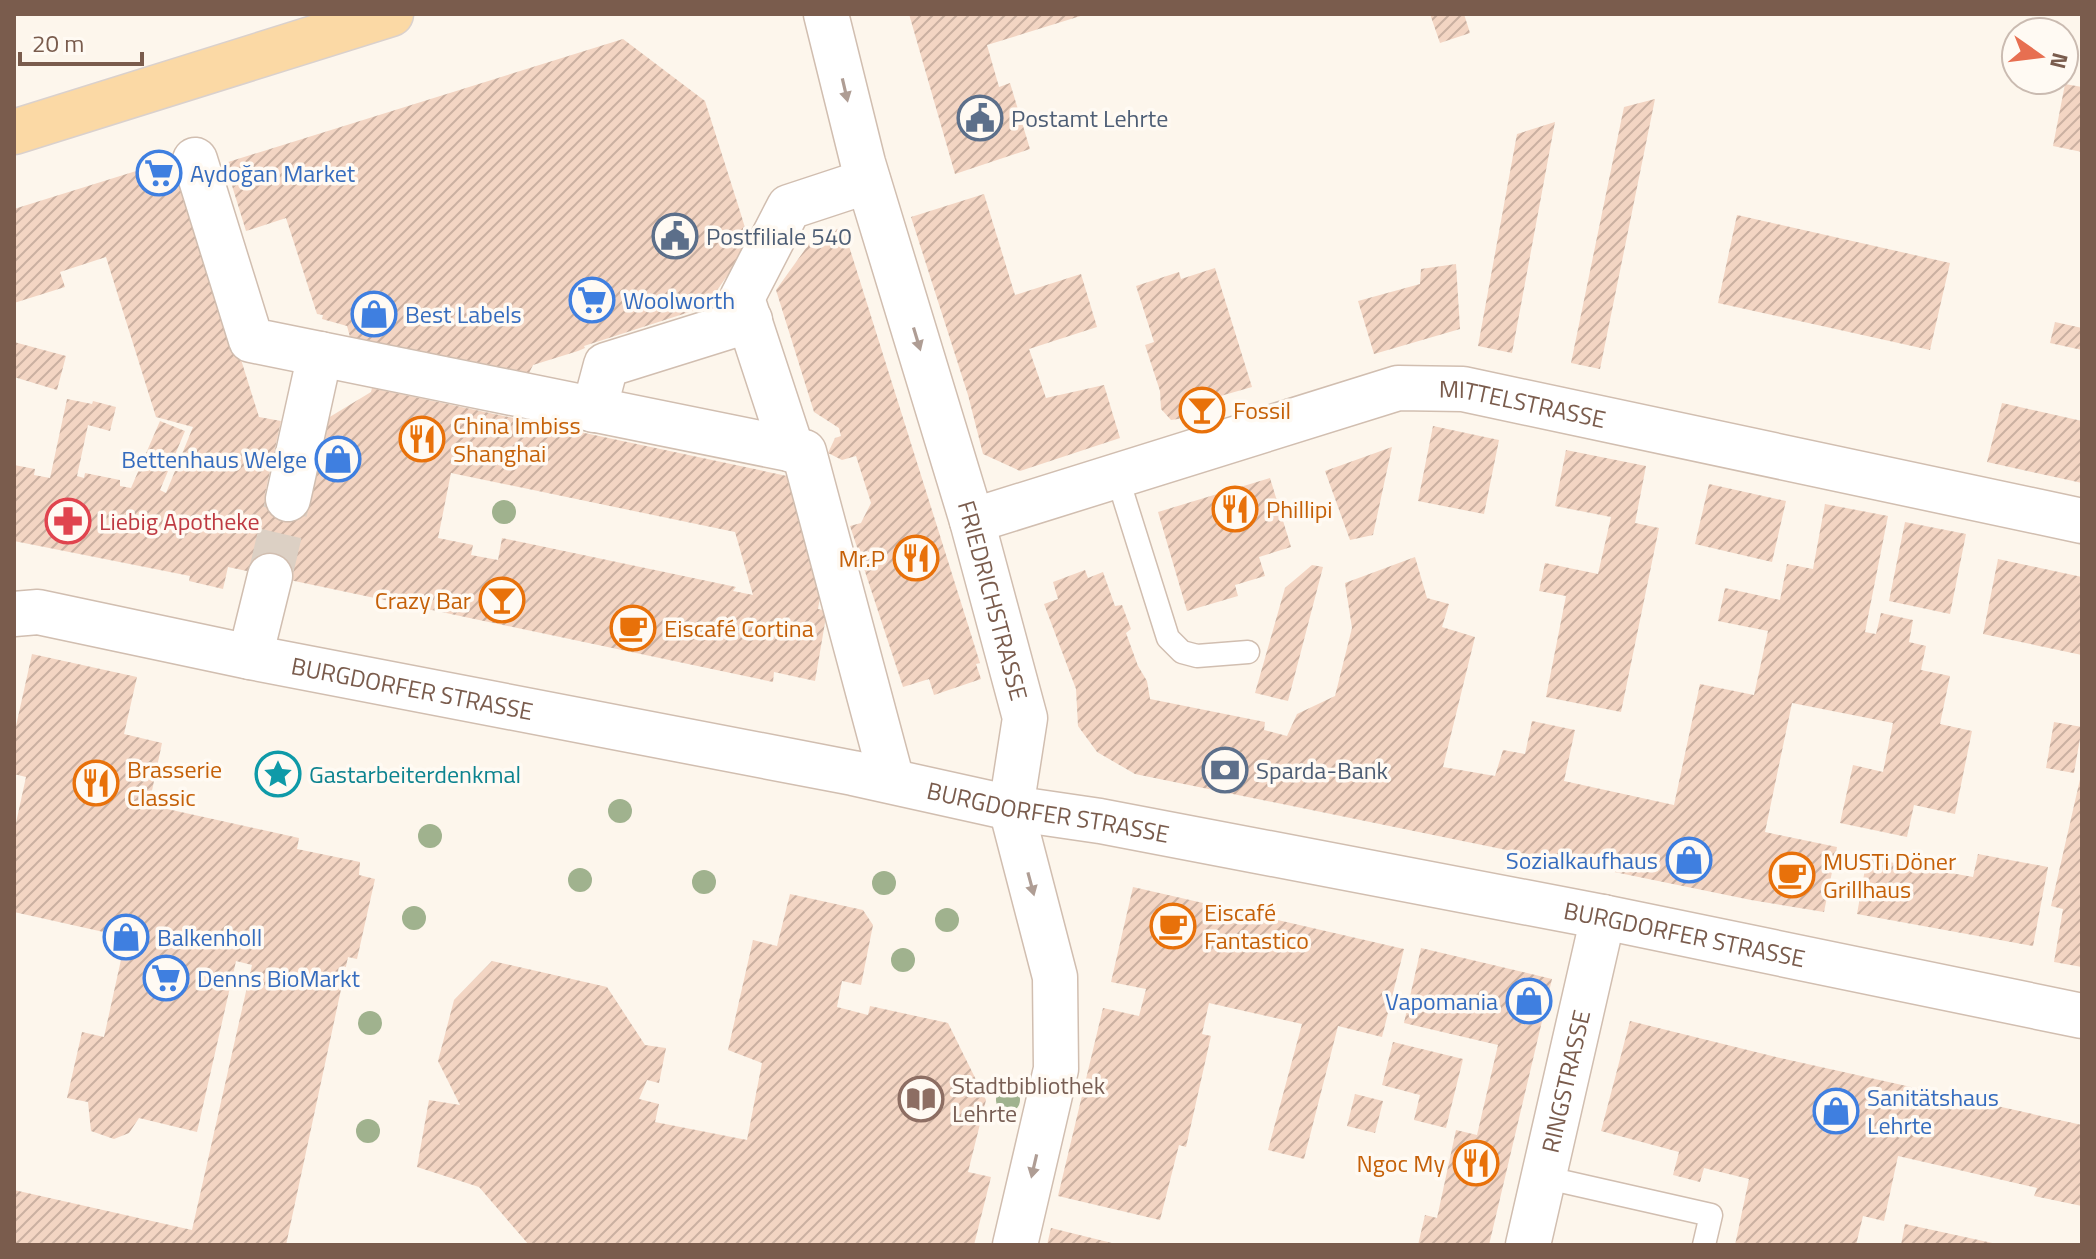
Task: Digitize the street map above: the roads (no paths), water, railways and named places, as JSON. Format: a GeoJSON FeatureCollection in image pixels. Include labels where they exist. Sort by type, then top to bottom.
{"type":"FeatureCollection","features":[{"type":"Feature","properties":{"kind":"main road"},"geometry":{"type":"LineString","coordinates":[[14,132],[391,14]]}},
{"type":"Feature","properties":{"kind":"street","name":"FRIEDRICHSTRASSE"},"geometry":{"type":"LineString","coordinates":[[826,14],[868,181],[972,521],[1025,718],[1011,808],[1055,977],[1056,1069],[1015,1245]]}},
{"type":"Feature","properties":{"kind":"street"},"geometry":{"type":"LineString","coordinates":[[195,160],[251,340],[804,452],[892,781]]}},
{"type":"Feature","properties":{"kind":"street"},"geometry":{"type":"LineString","coordinates":[[792,450],[742,298],[789,207],[868,181]]}},
{"type":"Feature","properties":{"kind":"street"},"geometry":{"type":"LineString","coordinates":[[594,410],[606,365],[750,320]]}},
{"type":"Feature","properties":{"kind":"street"},"geometry":{"type":"LineString","coordinates":[[288,499],[320,354]]}},
{"type":"Feature","properties":{"kind":"street","name":"MITTELSTRASSE"},"geometry":{"type":"LineString","coordinates":[[972,521],[1398,388],[1463,389],[2082,521]]}},
{"type":"Feature","properties":{"kind":"street"},"geometry":{"type":"LineString","coordinates":[[250,657],[270,576]]}},
{"type":"Feature","properties":{"kind":"street","name":"BURGDORFER STRASSE"},"geometry":{"type":"LineString","coordinates":[[14,614],[38,612],[250,657],[892,781],[1011,808],[1100,821],[1603,917],[2082,1016]]}},
{"type":"Feature","properties":{"kind":"street","name":"RINGSTRASSE"},"geometry":{"type":"LineString","coordinates":[[1528,1245],[1603,917]]}},
{"type":"Feature","properties":{"kind":"lane"},"geometry":{"type":"LineString","coordinates":[[1117,476],[1168,638],[1182,652],[1197,656],[1248,652]]}},
{"type":"Feature","properties":{"kind":"lane"},"geometry":{"type":"LineString","coordinates":[[1543,1177],[1711,1215],[1704,1245]]}},
{"type":"Feature","properties":{"kind":"tunnel"},"geometry":{"type":"LineString","coordinates":[[270,576],[288,499]]}},
{"type":"Feature","properties":{"kind":"place","name":"Postamt Lehrte"},"geometry":{"type":"Point","coordinates":[980,118]}},
{"type":"Feature","properties":{"kind":"place","name":"Aydoğan Market"},"geometry":{"type":"Point","coordinates":[159,173]}},
{"type":"Feature","properties":{"kind":"place","name":"Postfiliale 540"},"geometry":{"type":"Point","coordinates":[675,236]}},
{"type":"Feature","properties":{"kind":"place","name":"Woolworth"},"geometry":{"type":"Point","coordinates":[592,300]}},
{"type":"Feature","properties":{"kind":"place","name":"Best Labels"},"geometry":{"type":"Point","coordinates":[374,314]}},
{"type":"Feature","properties":{"kind":"place","name":"Fossil"},"geometry":{"type":"Point","coordinates":[1202,410]}},
{"type":"Feature","properties":{"kind":"place","name":"China Imbiss Shanghai"},"geometry":{"type":"Point","coordinates":[422,439]}},
{"type":"Feature","properties":{"kind":"place","name":"Bettenhaus Welge"},"geometry":{"type":"Point","coordinates":[338,459]}},
{"type":"Feature","properties":{"kind":"place","name":"Phillipi"},"geometry":{"type":"Point","coordinates":[1235,509]}},
{"type":"Feature","properties":{"kind":"place","name":"Liebig Apotheke"},"geometry":{"type":"Point","coordinates":[68,521]}},
{"type":"Feature","properties":{"kind":"place","name":"Mr.P"},"geometry":{"type":"Point","coordinates":[916,558]}},
{"type":"Feature","properties":{"kind":"place","name":"Crazy Bar"},"geometry":{"type":"Point","coordinates":[502,600]}},
{"type":"Feature","properties":{"kind":"place","name":"Eiscafé Cortina"},"geometry":{"type":"Point","coordinates":[633,628]}},
{"type":"Feature","properties":{"kind":"place","name":"Sparda-Bank"},"geometry":{"type":"Point","coordinates":[1225,770]}},
{"type":"Feature","properties":{"kind":"place","name":"Gastarbeiterdenkmal"},"geometry":{"type":"Point","coordinates":[278,774]}},
{"type":"Feature","properties":{"kind":"place","name":"Brasserie Classic"},"geometry":{"type":"Point","coordinates":[96,783]}},
{"type":"Feature","properties":{"kind":"place","name":"Sozialkaufhaus"},"geometry":{"type":"Point","coordinates":[1689,860]}},
{"type":"Feature","properties":{"kind":"place","name":"MUSTi Döner Grillhaus"},"geometry":{"type":"Point","coordinates":[1792,875]}},
{"type":"Feature","properties":{"kind":"place","name":"Eiscafé Fantastico"},"geometry":{"type":"Point","coordinates":[1173,926]}},
{"type":"Feature","properties":{"kind":"place","name":"Balkenholl"},"geometry":{"type":"Point","coordinates":[126,937]}},
{"type":"Feature","properties":{"kind":"place","name":"Denns BioMarkt"},"geometry":{"type":"Point","coordinates":[166,978]}},
{"type":"Feature","properties":{"kind":"place","name":"Vapomania"},"geometry":{"type":"Point","coordinates":[1529,1001]}},
{"type":"Feature","properties":{"kind":"place","name":"Stadtbibliothek Lehrte"},"geometry":{"type":"Point","coordinates":[921,1099]}},
{"type":"Feature","properties":{"kind":"place","name":"Sanitätshaus Lehrte"},"geometry":{"type":"Point","coordinates":[1836,1111]}},
{"type":"Feature","properties":{"kind":"place","name":"Ngoc My"},"geometry":{"type":"Point","coordinates":[1476,1163]}}]}
